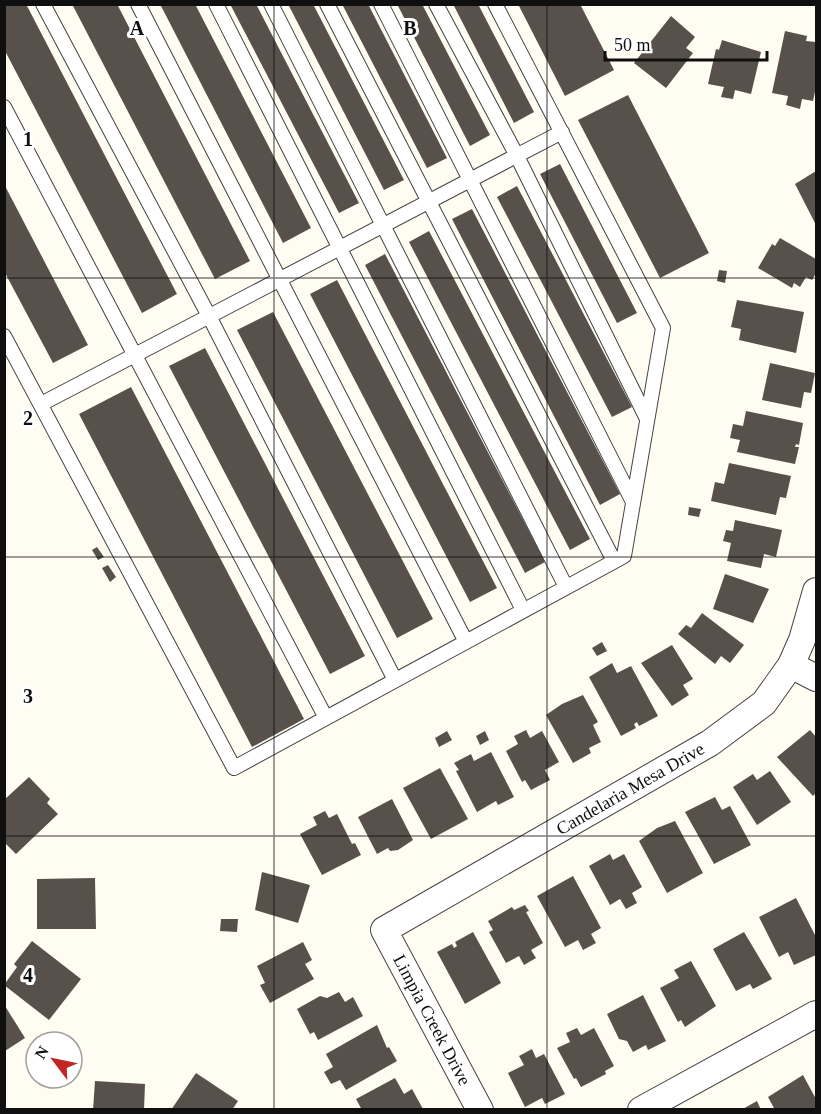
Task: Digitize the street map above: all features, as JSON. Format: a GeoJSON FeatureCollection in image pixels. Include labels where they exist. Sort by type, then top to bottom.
{"type":"FeatureCollection","features":[{"type":"Feature","properties":{"kind":"street","name":"Candelaria Mesa Drive"},"geometry":{"type":"LineString","coordinates":[[384,930],[710,743],[764,703],[791,665],[802,640],[816,591]]}},
{"type":"Feature","properties":{"kind":"street"},"geometry":{"type":"LineString","coordinates":[[791,665],[816,678]]}},
{"type":"Feature","properties":{"kind":"street","name":"Limpia Creek Drive"},"geometry":{"type":"LineString","coordinates":[[384,930],[480,1110]]}},
{"type":"Feature","properties":{"kind":"street"},"geometry":{"type":"LineString","coordinates":[[641,1110],[816,1014]]}},
{"type":"Feature","properties":{"kind":"lane"},"geometry":{"type":"LineString","coordinates":[[43,4],[209,316],[395,680]]}},
{"type":"Feature","properties":{"kind":"lane"},"geometry":{"type":"LineString","coordinates":[[138,4],[466,642]]}},
{"type":"Feature","properties":{"kind":"lane"},"geometry":{"type":"LineString","coordinates":[[216,4],[524,610]]}},
{"type":"Feature","properties":{"kind":"lane"},"geometry":{"type":"LineString","coordinates":[[271,4],[385,225],[566,587]]}},
{"type":"Feature","properties":{"kind":"lane"},"geometry":{"type":"LineString","coordinates":[[327,4],[614,561]]}},
{"type":"Feature","properties":{"kind":"lane"},"geometry":{"type":"LineString","coordinates":[[381,4],[472,179],[633,502]]}},
{"type":"Feature","properties":{"kind":"lane"},"geometry":{"type":"LineString","coordinates":[[436,4],[517,156],[647,419]]}},
{"type":"Feature","properties":{"kind":"lane"},"geometry":{"type":"LineString","coordinates":[[4,336],[234,768],[624,556],[663,328],[495,4]]}},
{"type":"Feature","properties":{"kind":"lane"},"geometry":{"type":"LineString","coordinates":[[4,107],[326,718]]}},
{"type":"Feature","properties":{"kind":"lane"},"geometry":{"type":"LineString","coordinates":[[41,404],[562,132]]}},
{"type":"Feature","properties":{"kind":"building"},"geometry":{"type":"Polygon","coordinates":[[[4,4],[26,4],[177,294],[142,313],[4,49],[4,4]]]}},
{"type":"Feature","properties":{"kind":"building"},"geometry":{"type":"Polygon","coordinates":[[[72,4],[117,4],[250,261],[215,279],[72,4]]]}},
{"type":"Feature","properties":{"kind":"building"},"geometry":{"type":"Polygon","coordinates":[[[160,4],[195,4],[311,228],[283,243],[160,4]]]}},
{"type":"Feature","properties":{"kind":"building"},"geometry":{"type":"Polygon","coordinates":[[[230,4],[256,4],[359,203],[339,213],[230,4]]]}},
{"type":"Feature","properties":{"kind":"building"},"geometry":{"type":"Polygon","coordinates":[[[288,4],[313,4],[404,180],[384,190],[288,4]]]}},
{"type":"Feature","properties":{"kind":"building"},"geometry":{"type":"Polygon","coordinates":[[[342,4],[368,4],[447,158],[427,168],[342,4]]]}},
{"type":"Feature","properties":{"kind":"building"},"geometry":{"type":"Polygon","coordinates":[[[397,4],[422,4],[490,135],[470,146],[397,4]]]}},
{"type":"Feature","properties":{"kind":"building"},"geometry":{"type":"Polygon","coordinates":[[[453,4],[478,4],[534,112],[514,123],[453,4]]]}},
{"type":"Feature","properties":{"kind":"building"},"geometry":{"type":"Polygon","coordinates":[[[518,4],[580,4],[614,70],[565,96],[518,4]]]}},
{"type":"Feature","properties":{"kind":"building"},"geometry":{"type":"Polygon","coordinates":[[[671,16],[695,37],[686,48],[693,53],[666,88],[634,63],[671,16]]]}},
{"type":"Feature","properties":{"kind":"building"},"geometry":{"type":"Polygon","coordinates":[[[785,31],[807,36],[806,41],[816,42],[816,87],[813,101],[802,99],[800,109],[786,105],[788,96],[772,93],[785,31]]]}},
{"type":"Feature","properties":{"kind":"building"},"geometry":{"type":"Polygon","coordinates":[[[722,40],[761,52],[751,94],[735,90],[733,99],[721,97],[724,87],[708,84],[716,49],[719,50],[722,40]]]}},
{"type":"Feature","properties":{"kind":"building"},"geometry":{"type":"Polygon","coordinates":[[[628,95],[709,253],[660,278],[578,120],[628,95]]]}},
{"type":"Feature","properties":{"kind":"building"},"geometry":{"type":"Polygon","coordinates":[[[560,164],[637,313],[617,323],[540,174],[560,164]]]}},
{"type":"Feature","properties":{"kind":"building"},"geometry":{"type":"Polygon","coordinates":[[[816,171],[816,225],[795,184],[816,171]]]}},
{"type":"Feature","properties":{"kind":"building"},"geometry":{"type":"Polygon","coordinates":[[[4,184],[88,345],[53,363],[4,271],[4,184]]]}},
{"type":"Feature","properties":{"kind":"building"},"geometry":{"type":"Polygon","coordinates":[[[517,186],[632,407],[612,417],[497,197],[517,186]]]}},
{"type":"Feature","properties":{"kind":"building"},"geometry":{"type":"Polygon","coordinates":[[[472,209],[620,494],[600,505],[452,219],[472,209]]]}},
{"type":"Feature","properties":{"kind":"building"},"geometry":{"type":"Polygon","coordinates":[[[429,231],[590,539],[570,550],[409,242],[429,231]]]}},
{"type":"Feature","properties":{"kind":"building"},"geometry":{"type":"Polygon","coordinates":[[[780,238],[816,259],[816,273],[812,280],[806,277],[800,287],[794,283],[792,288],[758,268],[772,244],[775,246],[780,238]]]}},
{"type":"Feature","properties":{"kind":"building"},"geometry":{"type":"Polygon","coordinates":[[[385,254],[545,562],[525,573],[365,265],[385,254]]]}},
{"type":"Feature","properties":{"kind":"building"},"geometry":{"type":"Polygon","coordinates":[[[719,270],[727,271],[725,283],[717,281],[719,270]]]}},
{"type":"Feature","properties":{"kind":"building"},"geometry":{"type":"Polygon","coordinates":[[[337,280],[497,588],[470,602],[310,294],[337,280]]]}},
{"type":"Feature","properties":{"kind":"building"},"geometry":{"type":"Polygon","coordinates":[[[737,300],[804,312],[796,353],[739,340],[741,329],[731,327],[737,300]]]}},
{"type":"Feature","properties":{"kind":"building"},"geometry":{"type":"Polygon","coordinates":[[[273,312],[433,619],[397,638],[237,330],[273,312]]]}},
{"type":"Feature","properties":{"kind":"building"},"geometry":{"type":"Polygon","coordinates":[[[205,348],[365,656],[330,674],[169,366],[205,348]]]}},
{"type":"Feature","properties":{"kind":"building"},"geometry":{"type":"Polygon","coordinates":[[[770,363],[815,373],[811,393],[804,392],[801,408],[762,400],[770,363]]]}},
{"type":"Feature","properties":{"kind":"building"},"geometry":{"type":"Polygon","coordinates":[[[131,387],[304,719],[252,747],[79,414],[131,387]]]}},
{"type":"Feature","properties":{"kind":"building"},"geometry":{"type":"Polygon","coordinates":[[[746,411],[803,423],[799,445],[796,444],[795,447],[799,447],[795,464],[737,452],[740,440],[730,438],[733,424],[743,426],[746,411]]]}},
{"type":"Feature","properties":{"kind":"building"},"geometry":{"type":"Polygon","coordinates":[[[729,463],[791,476],[786,498],[780,497],[776,515],[711,501],[715,482],[724,484],[729,463]]]}},
{"type":"Feature","properties":{"kind":"building"},"geometry":{"type":"Polygon","coordinates":[[[689,507],[701,509],[699,517],[688,515],[689,507]]]}},
{"type":"Feature","properties":{"kind":"building"},"geometry":{"type":"Polygon","coordinates":[[[735,520],[782,530],[776,557],[764,554],[761,568],[727,561],[731,543],[723,541],[726,530],[733,531],[735,520]]]}},
{"type":"Feature","properties":{"kind":"building"},"geometry":{"type":"Polygon","coordinates":[[[97,547],[104,557],[98,560],[92,550],[97,547]]]}},
{"type":"Feature","properties":{"kind":"building"},"geometry":{"type":"Polygon","coordinates":[[[108,565],[116,577],[110,582],[102,568],[108,565]]]}},
{"type":"Feature","properties":{"kind":"building"},"geometry":{"type":"Polygon","coordinates":[[[725,574],[769,589],[753,623],[713,609],[725,574]]]}},
{"type":"Feature","properties":{"kind":"building"},"geometry":{"type":"Polygon","coordinates":[[[702,613],[744,645],[730,663],[721,656],[715,664],[678,634],[686,625],[691,628],[702,613]]]}},
{"type":"Feature","properties":{"kind":"building"},"geometry":{"type":"Polygon","coordinates":[[[602,642],[607,651],[597,656],[592,648],[602,642]]]}},
{"type":"Feature","properties":{"kind":"building"},"geometry":{"type":"Polygon","coordinates":[[[672,645],[693,679],[683,685],[689,695],[672,706],[641,663],[672,645]]]}},
{"type":"Feature","properties":{"kind":"building"},"geometry":{"type":"Polygon","coordinates":[[[612,663],[617,673],[631,666],[658,716],[639,726],[637,722],[634,724],[636,728],[621,736],[589,677],[612,663]]]}},
{"type":"Feature","properties":{"kind":"building"},"geometry":{"type":"Polygon","coordinates":[[[583,695],[598,722],[593,725],[601,742],[589,748],[591,753],[573,763],[546,715],[562,704],[583,695]]]}},
{"type":"Feature","properties":{"kind":"building"},"geometry":{"type":"Polygon","coordinates":[[[526,730],[530,738],[542,731],[559,762],[545,770],[550,780],[531,790],[525,780],[522,782],[506,751],[518,744],[514,736],[526,730]]]}},
{"type":"Feature","properties":{"kind":"building"},"geometry":{"type":"Polygon","coordinates":[[[810,730],[816,737],[816,793],[813,796],[777,757],[810,730]]]}},
{"type":"Feature","properties":{"kind":"building"},"geometry":{"type":"Polygon","coordinates":[[[447,731],[452,740],[439,747],[435,738],[447,731]]]}},
{"type":"Feature","properties":{"kind":"building"},"geometry":{"type":"Polygon","coordinates":[[[485,731],[489,740],[480,745],[476,736],[485,731]]]}},
{"type":"Feature","properties":{"kind":"building"},"geometry":{"type":"Polygon","coordinates":[[[491,752],[514,797],[498,805],[496,801],[477,812],[454,763],[471,754],[474,761],[491,752]]]}},
{"type":"Feature","properties":{"kind":"building"},"geometry":{"type":"Polygon","coordinates":[[[440,768],[468,819],[431,839],[403,788],[440,768]]]}},
{"type":"Feature","properties":{"kind":"building"},"geometry":{"type":"Polygon","coordinates":[[[770,771],[791,802],[757,825],[733,787],[753,774],[757,780],[770,771]]]}},
{"type":"Feature","properties":{"kind":"building"},"geometry":{"type":"Polygon","coordinates":[[[29,777],[50,799],[47,803],[58,814],[16,854],[4,842],[4,800],[29,777]]]}},
{"type":"Feature","properties":{"kind":"building"},"geometry":{"type":"Polygon","coordinates":[[[715,797],[722,810],[730,806],[751,845],[714,864],[685,812],[715,797]]]}},
{"type":"Feature","properties":{"kind":"building"},"geometry":{"type":"Polygon","coordinates":[[[392,799],[413,840],[398,850],[390,851],[388,848],[377,854],[358,817],[392,799]]]}},
{"type":"Feature","properties":{"kind":"building"},"geometry":{"type":"Polygon","coordinates":[[[325,811],[329,818],[337,814],[352,844],[355,843],[361,855],[322,875],[300,834],[317,825],[313,817],[325,811]]]}},
{"type":"Feature","properties":{"kind":"building"},"geometry":{"type":"Polygon","coordinates":[[[675,821],[703,873],[667,893],[639,841],[657,828],[675,821]]]}},
{"type":"Feature","properties":{"kind":"building"},"geometry":{"type":"Polygon","coordinates":[[[610,854],[613,860],[624,854],[642,887],[632,893],[637,903],[626,909],[620,899],[610,905],[589,866],[610,854]]]}},
{"type":"Feature","properties":{"kind":"building"},"geometry":{"type":"Polygon","coordinates":[[[262,872],[310,885],[298,923],[255,910],[262,872]]]}},
{"type":"Feature","properties":{"kind":"building"},"geometry":{"type":"Polygon","coordinates":[[[573,876],[601,928],[591,934],[596,943],[583,950],[578,940],[565,947],[537,896],[573,876]]]}},
{"type":"Feature","properties":{"kind":"building"},"geometry":{"type":"Polygon","coordinates":[[[95,878],[96,929],[37,929],[37,879],[95,878]]]}},
{"type":"Feature","properties":{"kind":"building"},"geometry":{"type":"Polygon","coordinates":[[[796,898],[816,937],[816,955],[794,965],[788,952],[779,957],[759,917],[796,898]]]}},
{"type":"Feature","properties":{"kind":"building"},"geometry":{"type":"Polygon","coordinates":[[[525,905],[529,911],[526,912],[543,943],[531,950],[536,958],[524,965],[519,956],[506,963],[489,932],[493,930],[488,921],[512,907],[514,910],[525,905]]]}},
{"type":"Feature","properties":{"kind":"building"},"geometry":{"type":"Polygon","coordinates":[[[221,919],[238,919],[237,932],[220,931],[221,919]]]}},
{"type":"Feature","properties":{"kind":"building"},"geometry":{"type":"Polygon","coordinates":[[[473,932],[501,983],[465,1004],[437,952],[452,944],[454,948],[457,946],[455,942],[473,932]]]}},
{"type":"Feature","properties":{"kind":"building"},"geometry":{"type":"Polygon","coordinates":[[[744,932],[772,979],[753,989],[750,984],[736,991],[713,949],[744,932]]]}},
{"type":"Feature","properties":{"kind":"building"},"geometry":{"type":"Polygon","coordinates":[[[32,941],[81,979],[49,1020],[4,985],[17,967],[14,964],[32,941]]]}},
{"type":"Feature","properties":{"kind":"building"},"geometry":{"type":"Polygon","coordinates":[[[303,942],[312,960],[305,964],[314,979],[270,1003],[260,985],[265,983],[257,966],[303,942]]]}},
{"type":"Feature","properties":{"kind":"building"},"geometry":{"type":"Polygon","coordinates":[[[691,961],[716,1006],[685,1027],[681,1020],[678,1022],[660,988],[679,978],[674,970],[691,961]]]}},
{"type":"Feature","properties":{"kind":"building"},"geometry":{"type":"Polygon","coordinates":[[[339,992],[345,1002],[353,997],[363,1016],[318,1040],[314,1032],[310,1034],[297,1009],[320,996],[327,998],[339,992]]]}},
{"type":"Feature","properties":{"kind":"building"},"geometry":{"type":"Polygon","coordinates":[[[643,995],[666,1041],[648,1050],[646,1045],[633,1052],[627,1041],[619,1039],[607,1014],[643,995]]]}},
{"type":"Feature","properties":{"kind":"building"},"geometry":{"type":"Polygon","coordinates":[[[5,1006],[24,1039],[5,1051],[5,1006]]]}},
{"type":"Feature","properties":{"kind":"building"},"geometry":{"type":"Polygon","coordinates":[[[377,1025],[387,1048],[389,1047],[397,1061],[346,1090],[340,1080],[331,1084],[324,1072],[333,1067],[326,1054],[377,1025]]]}},
{"type":"Feature","properties":{"kind":"building"},"geometry":{"type":"Polygon","coordinates":[[[577,1028],[581,1035],[594,1028],[614,1066],[605,1071],[606,1074],[581,1087],[557,1048],[570,1042],[566,1033],[577,1028]]]}},
{"type":"Feature","properties":{"kind":"building"},"geometry":{"type":"Polygon","coordinates":[[[532,1049],[536,1058],[544,1054],[565,1094],[545,1104],[542,1098],[525,1107],[508,1073],[524,1065],[519,1056],[532,1049]]]}},
{"type":"Feature","properties":{"kind":"building"},"geometry":{"type":"Polygon","coordinates":[[[196,1073],[238,1101],[232,1110],[171,1110],[196,1073]]]}},
{"type":"Feature","properties":{"kind":"building"},"geometry":{"type":"Polygon","coordinates":[[[803,1075],[816,1099],[816,1110],[775,1110],[768,1097],[803,1075]]]}},
{"type":"Feature","properties":{"kind":"building"},"geometry":{"type":"Polygon","coordinates":[[[395,1078],[404,1094],[412,1089],[423,1109],[362,1110],[356,1099],[395,1078]]]}},
{"type":"Feature","properties":{"kind":"building"},"geometry":{"type":"Polygon","coordinates":[[[95,1081],[145,1084],[144,1110],[93,1110],[95,1081]]]}},
{"type":"Feature","properties":{"kind":"building"},"geometry":{"type":"Polygon","coordinates":[[[757,1101],[761,1110],[741,1110],[757,1101]]]}}]}
